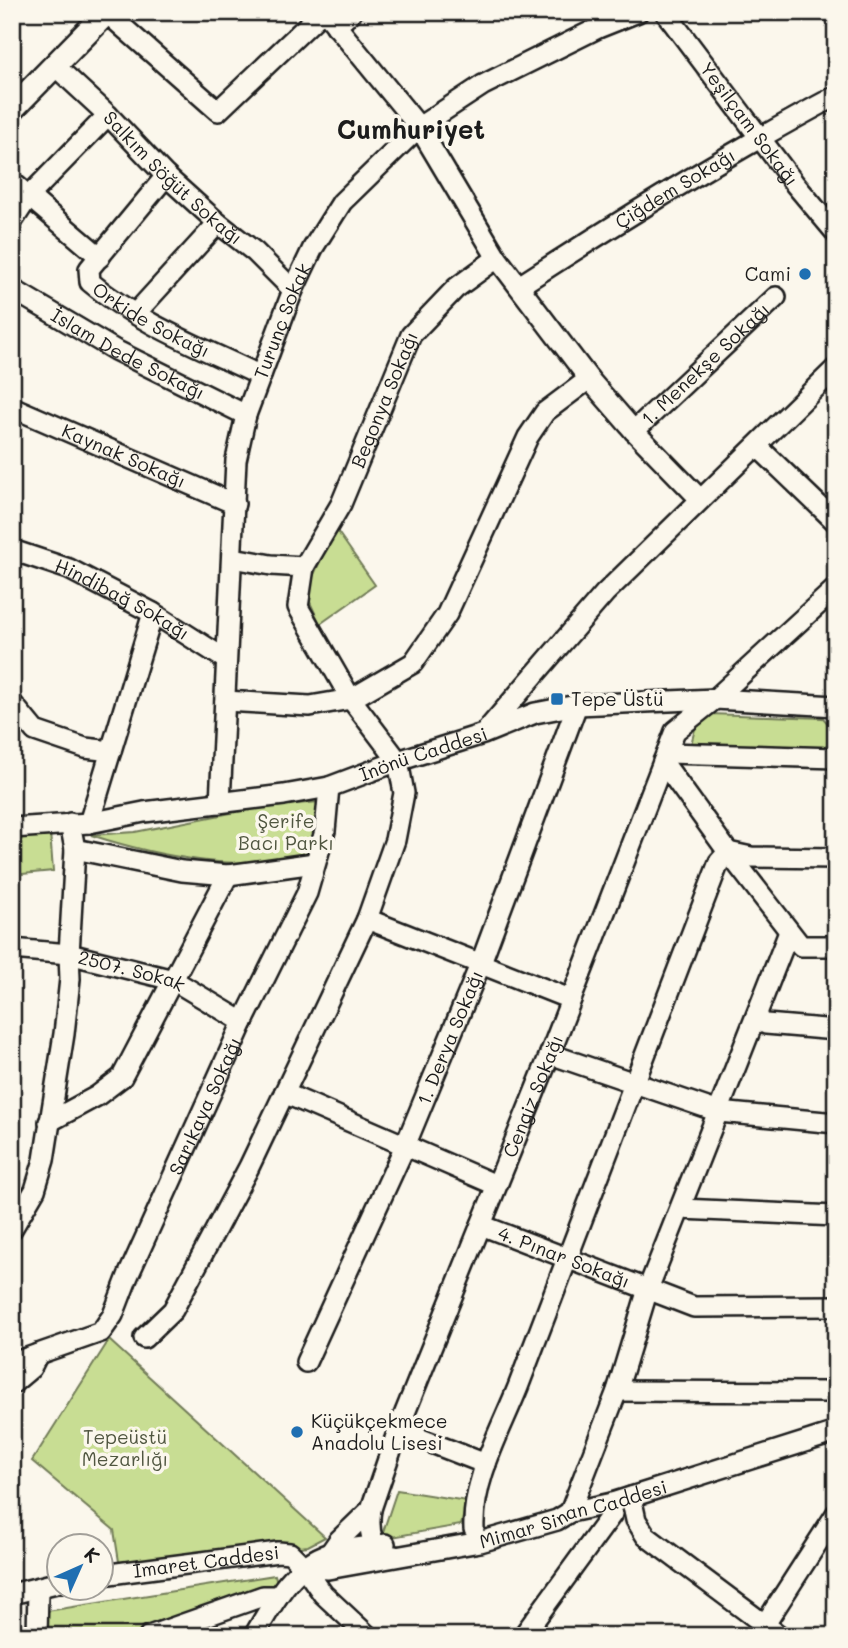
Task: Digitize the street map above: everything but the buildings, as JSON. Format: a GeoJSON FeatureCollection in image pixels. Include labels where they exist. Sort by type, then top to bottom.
{"type":"FeatureCollection","features":[{"type":"Feature","properties":{"kind":"main road"},"geometry":{"type":"LineString","coordinates":[[12,108],[101,14]]}},
{"type":"Feature","properties":{"kind":"street"},"geometry":{"type":"LineString","coordinates":[[101,14],[218,111],[328,17],[352,12]]}},
{"type":"Feature","properties":{"kind":"street","name":"Turunç Sokak"},"geometry":{"type":"LineString","coordinates":[[220,803],[236,460],[246,415],[293,290],[313,248],[342,202],[419,128],[483,85],[598,28],[638,12]]}},
{"type":"Feature","properties":{"kind":"street","name":"Yeşilçam Sokağı"},"geometry":{"type":"LineString","coordinates":[[665,12],[836,233]]}},
{"type":"Feature","properties":{"kind":"street"},"geometry":{"type":"LineString","coordinates":[[328,17],[419,128],[497,258],[589,379],[634,431],[700,499]]}},
{"type":"Feature","properties":{"kind":"street","name":"Salkım Söğüt Sokağı"},"geometry":{"type":"LineString","coordinates":[[54,65],[108,115],[166,176],[255,252],[293,290]]}},
{"type":"Feature","properties":{"kind":"street","name":"Çiğdem Sokağı"},"geometry":{"type":"LineString","coordinates":[[519,286],[620,221],[760,137],[836,96]]}},
{"type":"Feature","properties":{"kind":"street"},"geometry":{"type":"LineString","coordinates":[[12,222],[29,196],[108,115]]}},
{"type":"Feature","properties":{"kind":"street","name":"Orkide Sokağı"},"geometry":{"type":"LineString","coordinates":[[166,176],[89,269],[89,282],[135,314],[261,376]]}},
{"type":"Feature","properties":{"kind":"street"},"geometry":{"type":"LineString","coordinates":[[12,182],[100,257]]}},
{"type":"Feature","properties":{"kind":"street"},"geometry":{"type":"LineString","coordinates":[[135,314],[218,223]]}},
{"type":"Feature","properties":{"kind":"street","name":"Begonya Sokağı"},"geometry":{"type":"LineString","coordinates":[[304,567],[341,504],[411,335],[456,288],[497,258]]}},
{"type":"Feature","properties":{"kind":"street","name":"İslam Dede Sokağı"},"geometry":{"type":"LineString","coordinates":[[12,289],[116,350],[246,415]]}},
{"type":"Feature","properties":{"kind":"street","name":"1. Menekşe Sokağı"},"geometry":{"type":"LineString","coordinates":[[634,431],[776,297]]}},
{"type":"Feature","properties":{"kind":"street"},"geometry":{"type":"LineString","coordinates":[[483,734],[605,593],[836,368]]}},
{"type":"Feature","properties":{"kind":"street"},"geometry":{"type":"LineString","coordinates":[[225,701],[310,706],[351,699],[413,663],[447,614],[528,437],[545,412],[589,379]]}},
{"type":"Feature","properties":{"kind":"street","name":"Kaynak Sokağı"},"geometry":{"type":"LineString","coordinates":[[12,407],[234,504]]}},
{"type":"Feature","properties":{"kind":"street"},"geometry":{"type":"LineString","coordinates":[[757,446],[836,522]]}},
{"type":"Feature","properties":{"kind":"street","name":"Hindibağ Sokağı"},"geometry":{"type":"LineString","coordinates":[[12,550],[69,569],[153,613],[225,659]]}},
{"type":"Feature","properties":{"kind":"street"},"geometry":{"type":"LineString","coordinates":[[144,1338],[169,1316],[249,1167],[367,919],[395,840],[404,793],[398,761],[351,699],[298,607],[304,567],[271,565],[233,558]]}},
{"type":"Feature","properties":{"kind":"street"},"geometry":{"type":"LineString","coordinates":[[659,702],[675,731],[715,699],[836,588]]}},
{"type":"Feature","properties":{"kind":"street"},"geometry":{"type":"LineString","coordinates":[[12,1229],[35,1190],[44,1160],[70,979],[75,849],[80,823],[111,751],[153,613]]}},
{"type":"Feature","properties":{"kind":"street","name":"İnönü Caddesi"},"geometry":{"type":"LineString","coordinates":[[12,828],[80,823],[329,788],[535,713],[577,705],[715,699],[832,710]]}},
{"type":"Feature","properties":{"kind":"street"},"geometry":{"type":"LineString","coordinates":[[12,703],[35,731],[85,748],[111,751]]}},
{"type":"Feature","properties":{"kind":"street","name":"1. Derya Sokağı"},"geometry":{"type":"LineString","coordinates":[[306,1362],[405,1146],[480,965],[577,705]]}},
{"type":"Feature","properties":{"kind":"street","name":"Cengiz Sokağı"},"geometry":{"type":"LineString","coordinates":[[375,1546],[370,1535],[371,1509],[398,1430],[550,1054],[675,731]]}},
{"type":"Feature","properties":{"kind":"street"},"geometry":{"type":"LineString","coordinates":[[665,757],[836,758]]}},
{"type":"Feature","properties":{"kind":"street"},"geometry":{"type":"LineString","coordinates":[[665,757],[728,852],[801,946],[836,946]]}},
{"type":"Feature","properties":{"kind":"street","name":"Sarıkaya Sokağı"},"geometry":{"type":"LineString","coordinates":[[12,1361],[101,1332],[113,1315],[243,1021],[307,893],[325,831],[329,788]]}},
{"type":"Feature","properties":{"kind":"street"},"geometry":{"type":"LineString","coordinates":[[75,849],[183,871],[228,875],[316,863]]}},
{"type":"Feature","properties":{"kind":"street"},"geometry":{"type":"LineString","coordinates":[[728,852],[751,857],[836,858]]}},
{"type":"Feature","properties":{"kind":"street"},"geometry":{"type":"LineString","coordinates":[[474,1529],[476,1495],[486,1464],[719,862],[728,852]]}},
{"type":"Feature","properties":{"kind":"street"},"geometry":{"type":"LineString","coordinates":[[49,1122],[97,1096],[122,1077],[228,875]]}},
{"type":"Feature","properties":{"kind":"street"},"geometry":{"type":"LineString","coordinates":[[367,919],[570,999]]}},
{"type":"Feature","properties":{"kind":"street"},"geometry":{"type":"LineString","coordinates":[[254,1636],[278,1596],[304,1567],[330,1553],[474,1529],[556,1511],[569,1512],[617,1391],[648,1289],[789,932]]}},
{"type":"Feature","properties":{"kind":"street","name":"2507. Sokak"},"geometry":{"type":"LineString","coordinates":[[12,949],[69,954],[173,980],[243,1021]]}},
{"type":"Feature","properties":{"kind":"street"},"geometry":{"type":"LineString","coordinates":[[758,1015],[760,1021],[766,1024],[836,1030]]}},
{"type":"Feature","properties":{"kind":"street"},"geometry":{"type":"LineString","coordinates":[[550,1054],[719,1112],[836,1123]]}},
{"type":"Feature","properties":{"kind":"street"},"geometry":{"type":"LineString","coordinates":[[284,1093],[496,1185]]}},
{"type":"Feature","properties":{"kind":"street"},"geometry":{"type":"LineString","coordinates":[[681,1209],[836,1216]]}},
{"type":"Feature","properties":{"kind":"street","name":"4. Pınar Sokağı"},"geometry":{"type":"LineString","coordinates":[[481,1225],[694,1307],[836,1306]]}},
{"type":"Feature","properties":{"kind":"street"},"geometry":{"type":"LineString","coordinates":[[12,1384],[31,1368],[38,1354]]}},
{"type":"Feature","properties":{"kind":"street"},"geometry":{"type":"LineString","coordinates":[[617,1391],[836,1392]]}},
{"type":"Feature","properties":{"kind":"street"},"geometry":{"type":"LineString","coordinates":[[398,1430],[486,1464]]}},
{"type":"Feature","properties":{"kind":"street","name":"Mimar Sinan Caddesi"},"geometry":{"type":"LineString","coordinates":[[304,1567],[328,1569],[481,1542],[557,1520],[569,1512],[612,1503],[836,1432]]}},
{"type":"Feature","properties":{"kind":"street"},"geometry":{"type":"LineString","coordinates":[[631,1497],[636,1520],[646,1536],[767,1632],[836,1514]]}},
{"type":"Feature","properties":{"kind":"street"},"geometry":{"type":"LineString","coordinates":[[523,1636],[612,1514],[612,1503]]}},
{"type":"Feature","properties":{"kind":"street","name":"Cengiz Sokağı"},"geometry":{"type":"LineString","coordinates":[[330,1553],[339,1540],[371,1509]]}},
{"type":"Feature","properties":{"kind":"street"},"geometry":{"type":"LineString","coordinates":[[375,1546],[383,1553],[395,1556]]}},
{"type":"Feature","properties":{"kind":"street","name":"İmaret Caddesi"},"geometry":{"type":"LineString","coordinates":[[116,1573],[285,1552],[304,1567]]}},
{"type":"Feature","properties":{"kind":"street"},"geometry":{"type":"LineString","coordinates":[[304,1567],[323,1594],[368,1636]]}},
{"type":"Feature","properties":{"kind":"street"},"geometry":{"type":"LineString","coordinates":[[12,1594],[46,1586]]}},
{"type":"Feature","properties":{"kind":"street"},"geometry":{"type":"LineString","coordinates":[[37,1636],[38,1588]]}},
{"type":"Feature","properties":{"kind":"street"},"geometry":{"type":"LineString","coordinates":[[149,1636],[263,1596],[278,1596]]}},
{"type":"Feature","properties":{"kind":"green space"},"geometry":{"type":"Polygon","coordinates":[[[335,528],[375,585],[320,624],[308,598],[311,581],[335,528]]]}},
{"type":"Feature","properties":{"kind":"green space"},"geometry":{"type":"Polygon","coordinates":[[[710,714],[823,718],[836,732],[836,754],[690,748],[695,729],[710,714]]]}},
{"type":"Feature","properties":{"kind":"green space","name":"Şerife Bacı Parkı"},"geometry":{"type":"Polygon","coordinates":[[[319,802],[319,821],[310,853],[285,859],[229,863],[200,860],[144,850],[91,835],[135,832],[261,807],[319,802]]]}},
{"type":"Feature","properties":{"kind":"green space"},"geometry":{"type":"Polygon","coordinates":[[[50,832],[53,871],[12,875],[12,835],[50,832]]]}},
{"type":"Feature","properties":{"kind":"green space","name":"Tepeüstü Mezarlığı"},"geometry":{"type":"Polygon","coordinates":[[[109,1340],[325,1537],[308,1546],[120,1568],[116,1532],[32,1461],[109,1340]]]}},
{"type":"Feature","properties":{"kind":"green space"},"geometry":{"type":"Polygon","coordinates":[[[397,1490],[467,1501],[461,1525],[386,1538],[382,1535],[397,1490]]]}},
{"type":"Feature","properties":{"kind":"green space"},"geometry":{"type":"Polygon","coordinates":[[[275,1575],[279,1590],[141,1636],[48,1636],[47,1611],[275,1575]]]}},
{"type":"Feature","properties":{"kind":"place","name":"Cami"},"geometry":{"type":"Point","coordinates":[805,274]}},
{"type":"Feature","properties":{"kind":"place","name":"Tepe Üstü"},"geometry":{"type":"Point","coordinates":[557,699]}},
{"type":"Feature","properties":{"kind":"place","name":"Küçükçekmece Anadolu Lisesi"},"geometry":{"type":"Point","coordinates":[297,1432]}},
{"type":"Feature","properties":{"kind":"district","name":"Cumhuriyet"},"geometry":{"type":"Point","coordinates":[411,130]}}]}
